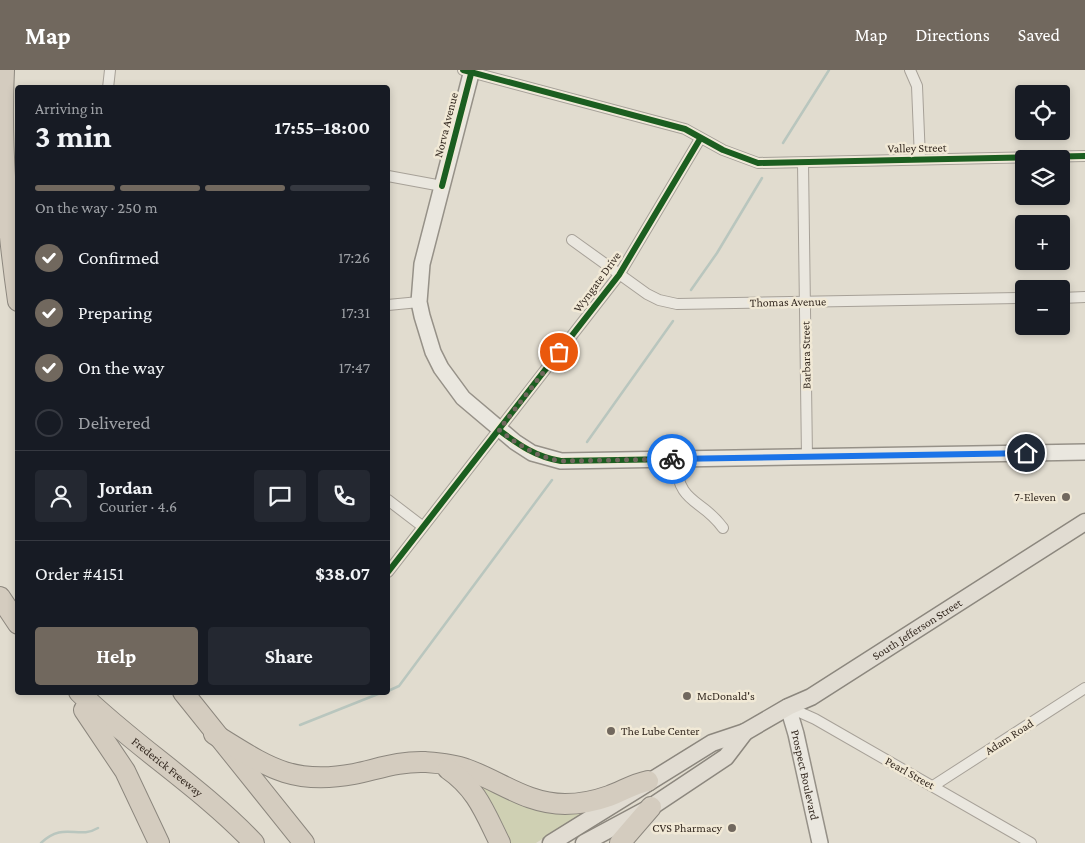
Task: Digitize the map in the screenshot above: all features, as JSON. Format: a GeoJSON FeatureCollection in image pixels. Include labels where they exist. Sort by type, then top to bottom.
{"type":"FeatureCollection","features":[{"type":"Feature","properties":{"kind":"highway"},"geometry":{"type":"LineString","coordinates":[[4,70],[2,160],[8,233],[15,281]]}},
{"type":"Feature","properties":{"kind":"highway"},"geometry":{"type":"LineString","coordinates":[[0,597],[15,620]]}},
{"type":"Feature","properties":{"kind":"highway"},"geometry":{"type":"LineString","coordinates":[[73,695],[125,771],[159,843]]}},
{"type":"Feature","properties":{"kind":"highway","name":"Frederick Freeway"},"geometry":{"type":"LineString","coordinates":[[83,695],[110,723],[181,776],[254,843]]}},
{"type":"Feature","properties":{"kind":"highway"},"geometry":{"type":"LineString","coordinates":[[185,695],[214,734],[304,843]]}},
{"type":"Feature","properties":{"kind":"highway"},"geometry":{"type":"LineString","coordinates":[[214,734],[260,763],[301,776],[336,776],[404,763],[441,764],[465,769],[527,798],[554,803],[593,801],[612,795],[632,784],[648,781]]}},
{"type":"Feature","properties":{"kind":"highway"},"geometry":{"type":"LineString","coordinates":[[441,764],[470,786],[500,843]]}},
{"type":"Feature","properties":{"kind":"highway"},"geometry":{"type":"LineString","coordinates":[[620,843],[651,807]]}},
{"type":"Feature","properties":{"kind":"main road","name":"South Jefferson Street"},"geometry":{"type":"LineString","coordinates":[[551,843],[712,743],[745,732],[788,707],[811,697],[1085,522]]}},
{"type":"Feature","properties":{"kind":"main road","name":"South Jefferson Street"},"geometry":{"type":"LineString","coordinates":[[584,843],[651,807],[726,758],[745,732]]}},
{"type":"Feature","properties":{"kind":"street"},"geometry":{"type":"LineString","coordinates":[[108,85],[110,70]]}},
{"type":"Feature","properties":{"kind":"street"},"geometry":{"type":"LineString","coordinates":[[910,70],[917,86],[920,160]]}},
{"type":"Feature","properties":{"kind":"street"},"geometry":{"type":"LineString","coordinates":[[468,71],[685,130],[700,139]]}},
{"type":"Feature","properties":{"kind":"street","name":"Norva Avenue"},"geometry":{"type":"LineString","coordinates":[[468,71],[422,264],[420,302],[433,352],[450,382],[463,398],[499,430],[532,453],[561,461],[1085,452]]}},
{"type":"Feature","properties":{"kind":"street","name":"Valley Street"},"geometry":{"type":"LineString","coordinates":[[700,139],[750,161],[803,163],[1085,156]]}},
{"type":"Feature","properties":{"kind":"street","name":"Wyngate Drive"},"geometry":{"type":"LineString","coordinates":[[390,569],[619,274],[700,139]]}},
{"type":"Feature","properties":{"kind":"street","name":"Barbara Street"},"geometry":{"type":"LineString","coordinates":[[803,163],[807,457]]}},
{"type":"Feature","properties":{"kind":"street"},"geometry":{"type":"LineString","coordinates":[[390,176],[442,186]]}},
{"type":"Feature","properties":{"kind":"street","name":"Thomas Avenue"},"geometry":{"type":"LineString","coordinates":[[572,240],[647,294],[677,304],[1015,298]]}},
{"type":"Feature","properties":{"kind":"street"},"geometry":{"type":"LineString","coordinates":[[1070,298],[1085,298]]}},
{"type":"Feature","properties":{"kind":"street"},"geometry":{"type":"LineString","coordinates":[[390,305],[420,302]]}},
{"type":"Feature","properties":{"kind":"street"},"geometry":{"type":"LineString","coordinates":[[674,459],[681,488],[723,528]]}},
{"type":"Feature","properties":{"kind":"street"},"geometry":{"type":"LineString","coordinates":[[390,502],[422,526]]}},
{"type":"Feature","properties":{"kind":"street","name":"Adam Road"},"geometry":{"type":"LineString","coordinates":[[933,786],[1085,688]]}},
{"type":"Feature","properties":{"kind":"street","name":"Pearl Street"},"geometry":{"type":"LineString","coordinates":[[788,707],[815,719],[1032,843]]}},
{"type":"Feature","properties":{"kind":"street","name":"Prospect Boulevard"},"geometry":{"type":"LineString","coordinates":[[788,707],[796,734],[820,843]]}},
{"type":"Feature","properties":{"kind":"green space"},"geometry":{"type":"Polygon","coordinates":[[[466,773],[598,804],[536,843],[507,843],[466,773]]]}},
{"type":"Feature","properties":{"kind":"waterway"},"geometry":{"type":"LineString","coordinates":[[783,143],[829,70]]}},
{"type":"Feature","properties":{"kind":"waterway"},"geometry":{"type":"LineString","coordinates":[[691,290],[717,253],[762,178]]}},
{"type":"Feature","properties":{"kind":"waterway"},"geometry":{"type":"LineString","coordinates":[[587,442],[673,321]]}},
{"type":"Feature","properties":{"kind":"waterway"},"geometry":{"type":"LineString","coordinates":[[390,690],[399,686],[552,480]]}},
{"type":"Feature","properties":{"kind":"waterway"},"geometry":{"type":"LineString","coordinates":[[300,725],[375,695]]}},
{"type":"Feature","properties":{"kind":"waterway"},"geometry":{"type":"LineString","coordinates":[[41,843],[57,833],[84,832],[98,828]]}},
{"type":"Feature","properties":{"kind":"cycle path"},"geometry":{"type":"LineString","coordinates":[[463,70],[685,129],[723,150],[758,163],[1085,156]]}},
{"type":"Feature","properties":{"kind":"cycle path"},"geometry":{"type":"LineString","coordinates":[[442,186],[472,70]]}},
{"type":"Feature","properties":{"kind":"cycle path"},"geometry":{"type":"LineString","coordinates":[[390,569],[619,275],[700,139]]}},
{"type":"Feature","properties":{"kind":"cycle path"},"geometry":{"type":"LineString","coordinates":[[499,430],[528,450],[544,457],[561,461],[675,459]]}},
{"type":"Feature","properties":{"kind":"way so far"},"geometry":{"type":"LineString","coordinates":[[559,352],[499,430],[532,453],[561,461],[672,459]]}},
{"type":"Feature","properties":{"kind":"place","name":"7-Eleven"},"geometry":{"type":"Point","coordinates":[1066,497]}},
{"type":"Feature","properties":{"kind":"place","name":"McDonald's"},"geometry":{"type":"Point","coordinates":[687,696]}},
{"type":"Feature","properties":{"kind":"place","name":"The Lube Center"},"geometry":{"type":"Point","coordinates":[611,731]}},
{"type":"Feature","properties":{"kind":"place","name":"CVS Pharmacy"},"geometry":{"type":"Point","coordinates":[732,828]}},
{"type":"Feature","properties":{"kind":"route"},"geometry":{"type":"LineString","coordinates":[[672,459],[1026,453]]}}]}
